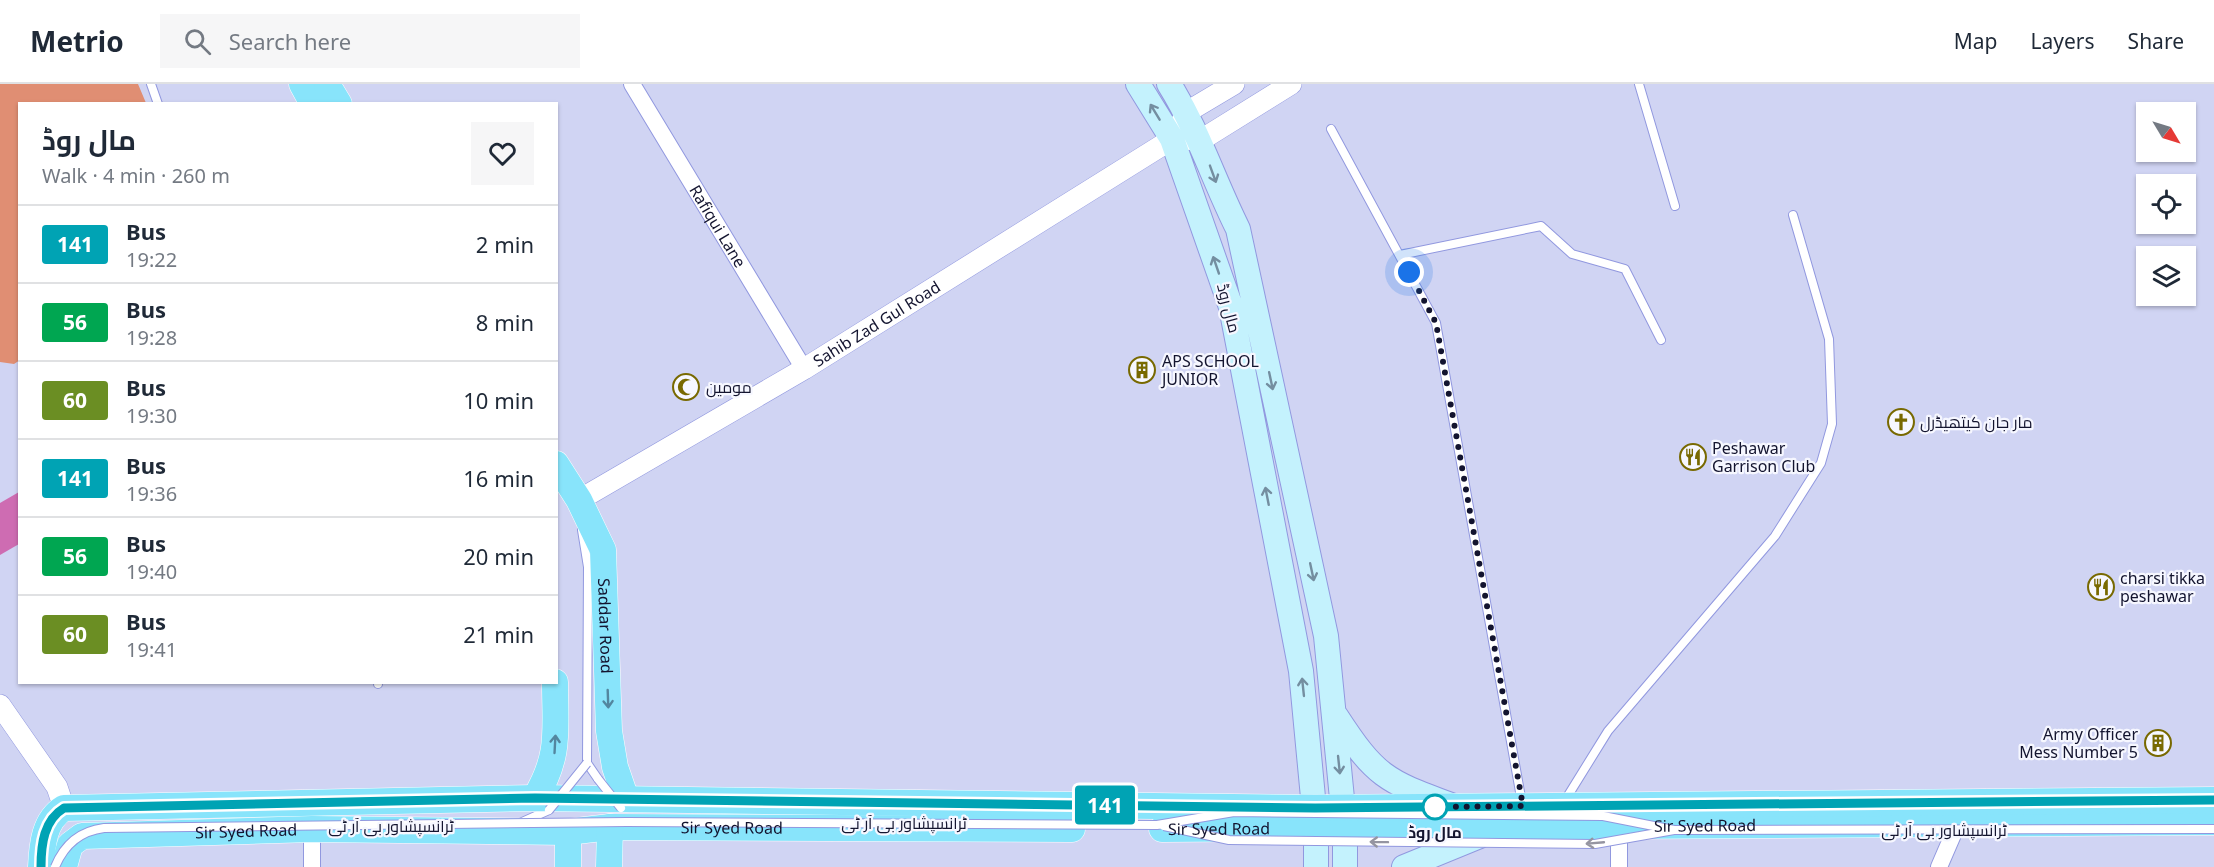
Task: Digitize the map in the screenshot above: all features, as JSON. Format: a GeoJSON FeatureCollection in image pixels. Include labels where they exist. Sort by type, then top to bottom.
{"type":"FeatureCollection","features":[{"type":"Feature","properties":{"kind":"main road"},"geometry":{"type":"LineString","coordinates":[[302,84],[312,102]]}},
{"type":"Feature","properties":{"kind":"main road"},"geometry":{"type":"LineString","coordinates":[[327,84],[338,102]]}},
{"type":"Feature","properties":{"kind":"main road","name":"مال روڈ"},"geometry":{"type":"LineString","coordinates":[[1138,84],[1172,139],[1231,307],[1301,670],[1316,819],[1316,867]]}},
{"type":"Feature","properties":{"kind":"main road","name":"مال روڈ"},"geometry":{"type":"LineString","coordinates":[[1169,84],[1201,140],[1221,196],[1238,229],[1326,636],[1344,819],[1344,867]]}},
{"type":"Feature","properties":{"kind":"main road","name":"Saddar Road"},"geometry":{"type":"LineString","coordinates":[[558,467],[579,500],[603,550],[609,731],[615,767],[626,799]]}},
{"type":"Feature","properties":{"kind":"main road"},"geometry":{"type":"LineString","coordinates":[[535,798],[549,775],[556,749],[555,684]]}},
{"type":"Feature","properties":{"kind":"main road"},"geometry":{"type":"LineString","coordinates":[[1334,711],[1362,756],[1378,772],[1400,786],[1457,807]]}},
{"type":"Feature","properties":{"kind":"main road","name":"Sir Syed Road"},"geometry":{"type":"LineString","coordinates":[[64,808],[535,798],[902,803],[1316,819]]}},
{"type":"Feature","properties":{"kind":"main road"},"geometry":{"type":"LineString","coordinates":[[469,800],[469,831]]}},
{"type":"Feature","properties":{"kind":"main road","name":"Sir Syed Road"},"geometry":{"type":"LineString","coordinates":[[1344,819],[1457,807],[2214,800]]}},
{"type":"Feature","properties":{"kind":"main road"},"geometry":{"type":"LineString","coordinates":[[902,803],[902,828]]}},
{"type":"Feature","properties":{"kind":"main road"},"geometry":{"type":"LineString","coordinates":[[55,863],[41,851],[49,821],[64,808]]}},
{"type":"Feature","properties":{"kind":"main road","name":"Sir Syed Road"},"geometry":{"type":"LineString","coordinates":[[55,863],[70,845],[82,836],[312,829],[568,832],[610,827],[902,828],[1316,819],[1505,828],[2214,822]]}},
{"type":"Feature","properties":{"kind":"main road"},"geometry":{"type":"LineString","coordinates":[[609,867],[610,827]]}},
{"type":"Feature","properties":{"kind":"main road"},"geometry":{"type":"LineString","coordinates":[[1404,867],[1442,850],[1505,828]]}},
{"type":"Feature","properties":{"kind":"main road"},"geometry":{"type":"LineString","coordinates":[[568,832],[568,867]]}},
{"type":"Feature","properties":{"kind":"street","name":"Rafiqui Lane"},"geometry":{"type":"LineString","coordinates":[[632,84],[804,369]]}},
{"type":"Feature","properties":{"kind":"street"},"geometry":{"type":"LineString","coordinates":[[1187,112],[1234,84]]}},
{"type":"Feature","properties":{"kind":"street"},"geometry":{"type":"LineString","coordinates":[[1172,139],[1201,140],[1291,84]]}},
{"type":"Feature","properties":{"kind":"street","name":"Sahib Zad Gul Road"},"geometry":{"type":"LineString","coordinates":[[579,500],[804,369],[1172,139],[1187,112]]}},
{"type":"Feature","properties":{"kind":"street"},"geometry":{"type":"LineString","coordinates":[[0,705],[57,787],[64,808]]}},
{"type":"Feature","properties":{"kind":"street"},"geometry":{"type":"LineString","coordinates":[[1940,867],[1958,823]]}},
{"type":"Feature","properties":{"kind":"street"},"geometry":{"type":"LineString","coordinates":[[1619,826],[1619,867]]}},
{"type":"Feature","properties":{"kind":"street"},"geometry":{"type":"LineString","coordinates":[[312,829],[312,867]]}},
{"type":"Feature","properties":{"kind":"lane"},"geometry":{"type":"LineString","coordinates":[[151,84],[157,102]]}},
{"type":"Feature","properties":{"kind":"lane"},"geometry":{"type":"LineString","coordinates":[[1639,84],[1675,206]]}},
{"type":"Feature","properties":{"kind":"lane"},"geometry":{"type":"LineString","coordinates":[[1330,129],[1436,323],[1523,806]]}},
{"type":"Feature","properties":{"kind":"lane"},"geometry":{"type":"LineString","coordinates":[[1561,806],[1608,731],[1774,536],[1821,463],[1832,423],[1829,339],[1793,215]]}},
{"type":"Feature","properties":{"kind":"lane"},"geometry":{"type":"LineString","coordinates":[[1400,255],[1541,226],[1572,254],[1625,269],[1661,340]]}},
{"type":"Feature","properties":{"kind":"lane"},"geometry":{"type":"LineString","coordinates":[[558,486],[582,524],[588,567],[587,763]]}},
{"type":"Feature","properties":{"kind":"lane","name":"ٹرانسپشاور بی آر ٹی"},"geometry":{"type":"LineString","coordinates":[[517,825],[549,810],[587,763],[621,808],[652,822]]}},
{"type":"Feature","properties":{"kind":"lane","name":"ٹرانسپشاور بی آر ٹی"},"geometry":{"type":"LineString","coordinates":[[1157,825],[1234,812],[1282,812],[1603,816],[1674,830]]}},
{"type":"Feature","properties":{"kind":"lane","name":"ٹرانسپشاور بی آر ٹی"},"geometry":{"type":"LineString","coordinates":[[53,867],[75,838],[91,830],[104,828],[652,822],[1157,825],[1240,840],[1595,844],[1674,830],[2214,829]]}},
{"type":"Feature","properties":{"kind":"shaded area"},"geometry":{"type":"Polygon","coordinates":[[[0,84],[138,84],[146,102],[18,102],[18,361],[14,364],[0,362],[0,84]]]}},
{"type":"Feature","properties":{"kind":"shaded area"},"geometry":{"type":"Polygon","coordinates":[[[18,493],[18,545],[0,555],[0,503],[18,493]]]}},
{"type":"Feature","properties":{"kind":"bus line","name":"141"},"geometry":{"type":"LineString","coordinates":[[41,867],[41,851],[49,821],[55,813],[64,808],[535,798],[1315,808],[2214,800]]}},
{"type":"Feature","properties":{"kind":"place","name":"APS SCHOOL JUNIOR"},"geometry":{"type":"Point","coordinates":[1142,370]}},
{"type":"Feature","properties":{"kind":"place","name":"مومین"},"geometry":{"type":"Point","coordinates":[686,387]}},
{"type":"Feature","properties":{"kind":"place","name":"مار جان کیتھیڈرل"},"geometry":{"type":"Point","coordinates":[1901,422]}},
{"type":"Feature","properties":{"kind":"place","name":"Peshawar Garrison Club"},"geometry":{"type":"Point","coordinates":[1693,457]}},
{"type":"Feature","properties":{"kind":"place","name":"charsi tikka peshawar"},"geometry":{"type":"Point","coordinates":[2101,587]}},
{"type":"Feature","properties":{"kind":"place","name":"Army Officer Mess Number 5"},"geometry":{"type":"Point","coordinates":[2158,743]}},
{"type":"Feature","properties":{"kind":"place","name":"مال روڈ"},"geometry":{"type":"Point","coordinates":[1435,807]}},
{"type":"Feature","properties":{"kind":"route"},"geometry":{"type":"LineString","coordinates":[[1409,272],[1436,323],[1523,806],[1435,807]]}}]}
